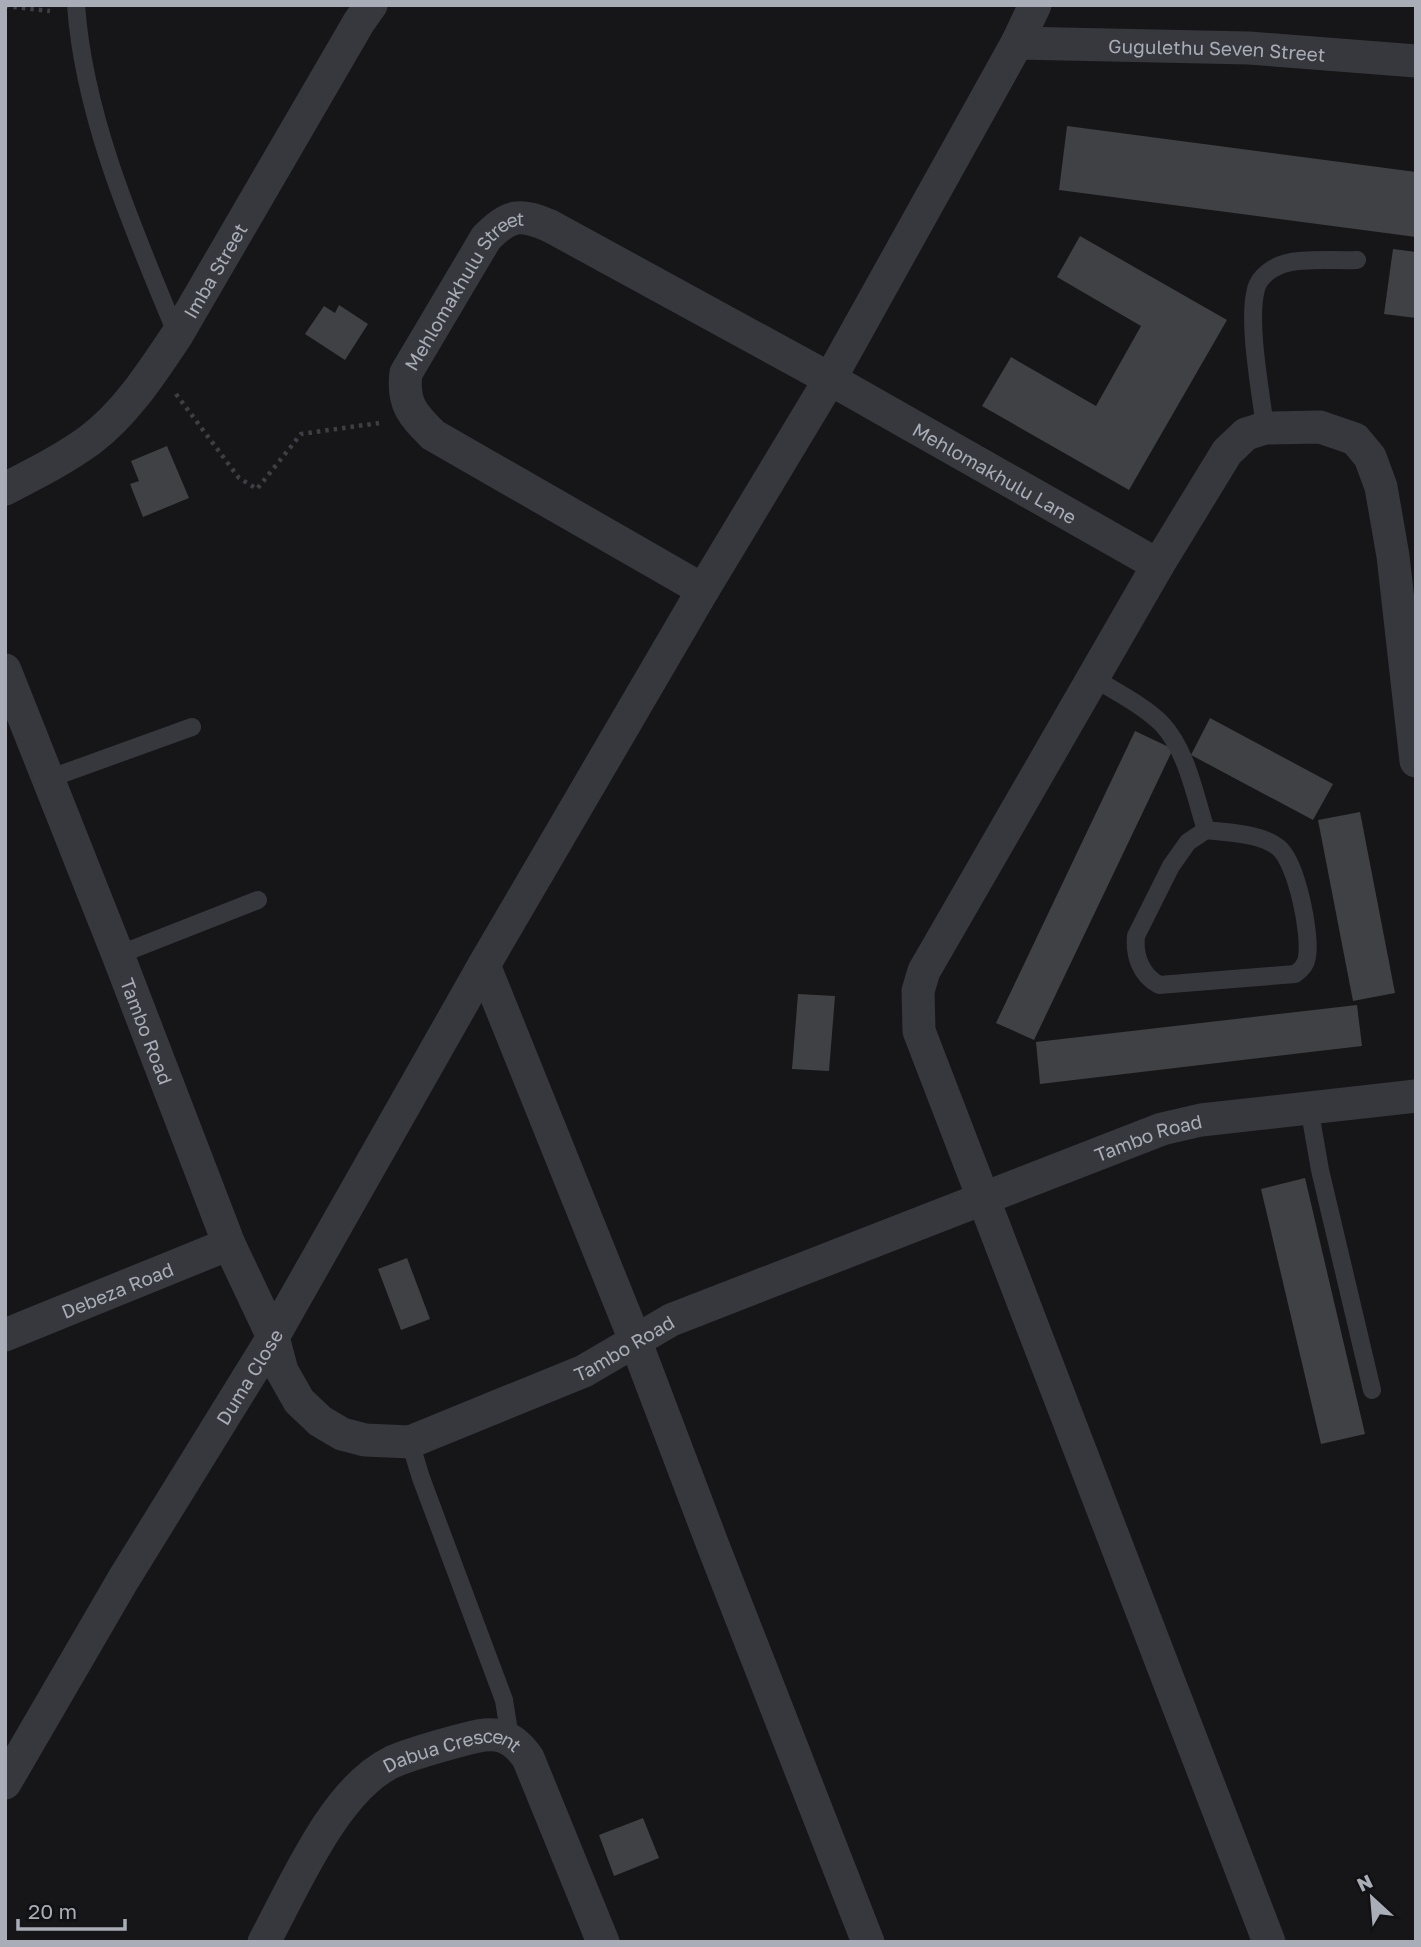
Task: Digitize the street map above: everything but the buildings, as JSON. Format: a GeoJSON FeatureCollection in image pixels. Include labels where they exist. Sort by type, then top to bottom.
{"type":"FeatureCollection","features":[{"type":"Feature","properties":{"kind":"street","name":"Imba Street"},"geometry":{"type":"LineString","coordinates":[[5,489],[91,439],[124,409],[149,377],[177,335],[371,5]]}},
{"type":"Feature","properties":{"kind":"street","name":"Duma Close"},"geometry":{"type":"LineString","coordinates":[[5,1783],[123,1580],[273,1337],[484,965],[703,590],[830,380],[1017,43],[1035,5]]}},
{"type":"Feature","properties":{"kind":"street","name":"Gugulethu Seven Street"},"geometry":{"type":"LineString","coordinates":[[1017,43],[1249,48],[1416,61]]}},
{"type":"Feature","properties":{"kind":"street","name":"Mehlomakhulu Street"},"geometry":{"type":"LineString","coordinates":[[703,590],[433,435],[416,418],[407,403],[404,387],[406,373],[486,238],[498,226],[513,218],[529,217],[830,380]]}},
{"type":"Feature","properties":{"kind":"street","name":"Mehlomakhulu Lane"},"geometry":{"type":"LineString","coordinates":[[830,380],[1158,565]]}},
{"type":"Feature","properties":{"kind":"street"},"geometry":{"type":"LineString","coordinates":[[1269,1942],[919,1031],[918,991],[923,971],[1158,565],[1227,452],[1246,434],[1265,428],[1320,428],[1355,439],[1370,457],[1404,555],[1416,761]]}},
{"type":"Feature","properties":{"kind":"street","name":"Tambo Road"},"geometry":{"type":"LineString","coordinates":[[5,670],[229,1244],[273,1337],[282,1371],[299,1401],[320,1421],[342,1434],[365,1440],[410,1442],[584,1371],[671,1320],[1162,1129],[1201,1120],[1416,1096]]}},
{"type":"Feature","properties":{"kind":"street"},"geometry":{"type":"LineString","coordinates":[[484,965],[635,1340],[868,1942]]}},
{"type":"Feature","properties":{"kind":"street","name":"Debeza Road"},"geometry":{"type":"LineString","coordinates":[[5,1335],[229,1244]]}},
{"type":"Feature","properties":{"kind":"street","name":"Dabua Crescent"},"geometry":{"type":"LineString","coordinates":[[264,1942],[324,1833],[341,1806],[366,1780],[391,1763],[481,1734],[510,1738],[528,1758],[603,1942]]}},
{"type":"Feature","properties":{"kind":"lane"},"geometry":{"type":"LineString","coordinates":[[76,9],[87,77],[105,145],[136,237],[177,335]]}},
{"type":"Feature","properties":{"kind":"lane"},"geometry":{"type":"LineString","coordinates":[[1265,428],[1256,353],[1256,286],[1269,270],[1288,262],[1357,260]]}},
{"type":"Feature","properties":{"kind":"lane"},"geometry":{"type":"LineString","coordinates":[[1094,678],[1148,712],[1162,725],[1173,740],[1206,830]]}},
{"type":"Feature","properties":{"kind":"lane"},"geometry":{"type":"LineString","coordinates":[[48,779],[192,727]]}},
{"type":"Feature","properties":{"kind":"lane"},"geometry":{"type":"LineString","coordinates":[[1206,830],[1264,839],[1287,856],[1295,879],[1307,943],[1307,960],[1302,969],[1294,974],[1159,985],[1148,978],[1135,948],[1136,936],[1171,866],[1188,842],[1206,830]]}},
{"type":"Feature","properties":{"kind":"lane","name":"Tambo Road"},"geometry":{"type":"LineString","coordinates":[[118,955],[258,900]]}},
{"type":"Feature","properties":{"kind":"lane"},"geometry":{"type":"LineString","coordinates":[[1310,1107],[1320,1170],[1372,1390]]}},
{"type":"Feature","properties":{"kind":"lane"},"geometry":{"type":"LineString","coordinates":[[410,1442],[421,1479],[504,1700],[510,1738]]}},
{"type":"Feature","properties":{"kind":"path"},"geometry":{"type":"LineString","coordinates":[[5,6],[76,9]]}},
{"type":"Feature","properties":{"kind":"path"},"geometry":{"type":"LineString","coordinates":[[149,377],[179,396],[239,478],[257,489],[300,434],[416,418]]}}]}
